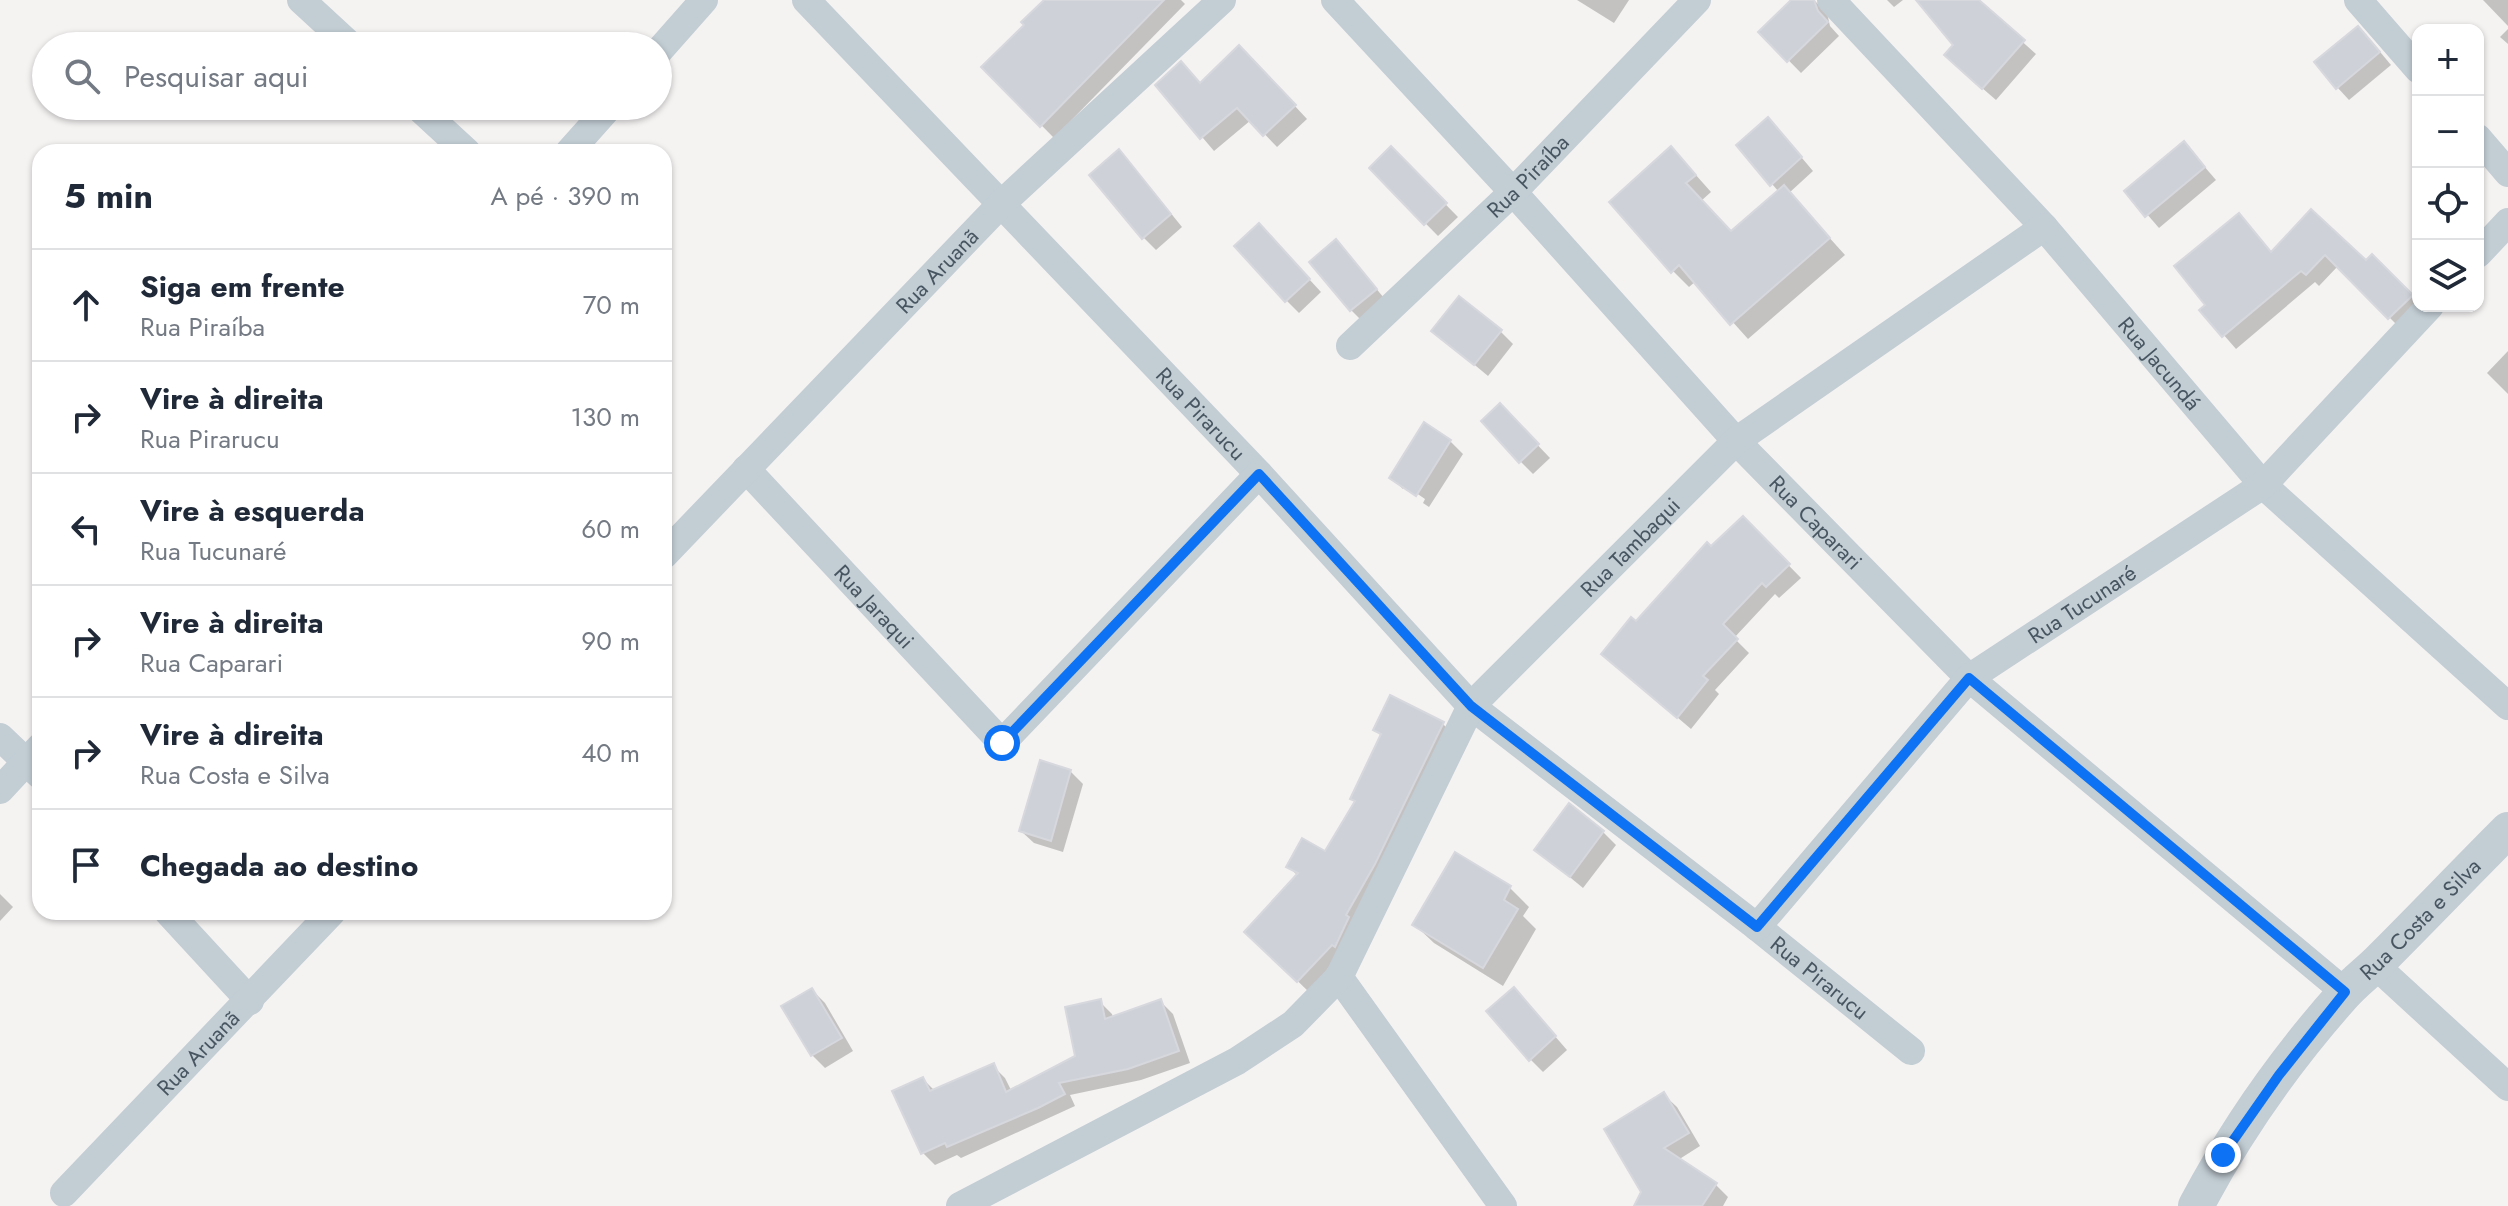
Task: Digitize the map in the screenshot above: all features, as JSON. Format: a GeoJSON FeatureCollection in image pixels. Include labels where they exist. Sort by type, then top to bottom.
{"type":"FeatureCollection","features":[{"type":"Feature","properties":{"kind":"street"},"geometry":{"type":"LineString","coordinates":[[301,0],[336,32]]}},
{"type":"Feature","properties":{"kind":"street"},"geometry":{"type":"LineString","coordinates":[[672,36],[704,0]]}},
{"type":"Feature","properties":{"kind":"street","name":"Rua Pirarucu"},"geometry":{"type":"LineString","coordinates":[[806,0],[1259,474],[1471,706],[1757,927],[1911,1051]]}},
{"type":"Feature","properties":{"kind":"street","name":"Rua Aruanã"},"geometry":{"type":"LineString","coordinates":[[672,547],[1001,204],[1222,0]]}},
{"type":"Feature","properties":{"kind":"street","name":"Rua Caparari"},"geometry":{"type":"LineString","coordinates":[[1335,0],[1513,192],[1736,441],[1969,678],[2345,992]]}},
{"type":"Feature","properties":{"kind":"street","name":"Rua Piraíba"},"geometry":{"type":"LineString","coordinates":[[1350,346],[1513,192],[1697,0]]}},
{"type":"Feature","properties":{"kind":"street","name":"Rua Jacundá"},"geometry":{"type":"LineString","coordinates":[[1831,0],[2044,227],[2263,485],[2508,706]]}},
{"type":"Feature","properties":{"kind":"street"},"geometry":{"type":"LineString","coordinates":[[2358,0],[2412,62]]}},
{"type":"Feature","properties":{"kind":"street"},"geometry":{"type":"LineString","coordinates":[[432,120],[458,144]]}},
{"type":"Feature","properties":{"kind":"street"},"geometry":{"type":"LineString","coordinates":[[576,144],[598,120]]}},
{"type":"Feature","properties":{"kind":"street"},"geometry":{"type":"LineString","coordinates":[[2484,145],[2508,173]]}},
{"type":"Feature","properties":{"kind":"street"},"geometry":{"type":"LineString","coordinates":[[2484,248],[2508,222]]}},
{"type":"Feature","properties":{"kind":"street","name":"Rua Tambaqui"},"geometry":{"type":"LineString","coordinates":[[960,1206],[1237,1061],[1293,1024],[1339,977],[1471,706],[1736,441],[2044,227]]}},
{"type":"Feature","properties":{"kind":"street","name":"Rua Tucunaré"},"geometry":{"type":"LineString","coordinates":[[1757,927],[1969,678],[2263,485],[2424,312]]}},
{"type":"Feature","properties":{"kind":"street","name":"Rua Jaraqui"},"geometry":{"type":"LineString","coordinates":[[746,469],[1002,743],[1259,474]]}},
{"type":"Feature","properties":{"kind":"street"},"geometry":{"type":"LineString","coordinates":[[0,737],[32,758]]}},
{"type":"Feature","properties":{"kind":"street"},"geometry":{"type":"LineString","coordinates":[[0,790],[32,764]]}},
{"type":"Feature","properties":{"kind":"street","name":"Rua Costa e Silva"},"geometry":{"type":"LineString","coordinates":[[2196,1206],[2223,1155],[2264,1095],[2345,992],[2508,830]]}},
{"type":"Feature","properties":{"kind":"street"},"geometry":{"type":"LineString","coordinates":[[175,920],[250,1001]]}},
{"type":"Feature","properties":{"kind":"street","name":"Rua Aruanã"},"geometry":{"type":"LineString","coordinates":[[64,1193],[325,920]]}},
{"type":"Feature","properties":{"kind":"street"},"geometry":{"type":"LineString","coordinates":[[2375,965],[2508,1087]]}},
{"type":"Feature","properties":{"kind":"street"},"geometry":{"type":"LineString","coordinates":[[1339,977],[1503,1206]]}},
{"type":"Feature","properties":{"kind":"building"},"geometry":{"type":"Polygon","coordinates":[[[1044,0],[1164,0],[1040,127],[981,67],[1024,25],[1021,22],[1044,0]]]}},
{"type":"Feature","properties":{"kind":"building"},"geometry":{"type":"Polygon","coordinates":[[[1791,0],[1814,0],[1818,11],[1828,22],[1787,62],[1758,32],[1791,0]]]}},
{"type":"Feature","properties":{"kind":"building"},"geometry":{"type":"Polygon","coordinates":[[[1916,0],[1979,0],[2025,40],[1982,89],[1944,55],[1953,45],[1916,0]]]}},
{"type":"Feature","properties":{"kind":"building"},"geometry":{"type":"Polygon","coordinates":[[[2358,26],[2380,52],[2336,89],[2314,62],[2358,26]]]}},
{"type":"Feature","properties":{"kind":"building"},"geometry":{"type":"Polygon","coordinates":[[[1239,45],[1296,105],[1263,136],[1237,108],[1200,139],[1155,85],[1181,61],[1200,83],[1239,45]]]}},
{"type":"Feature","properties":{"kind":"building"},"geometry":{"type":"Polygon","coordinates":[[[1768,117],[1802,157],[1770,186],[1736,145],[1768,117]]]}},
{"type":"Feature","properties":{"kind":"building"},"geometry":{"type":"Polygon","coordinates":[[[2184,141],[2205,167],[2145,217],[2124,191],[2184,141]]]}},
{"type":"Feature","properties":{"kind":"building"},"geometry":{"type":"Polygon","coordinates":[[[1391,146],[1447,203],[1424,225],[1369,168],[1391,146]]]}},
{"type":"Feature","properties":{"kind":"building"},"geometry":{"type":"Polygon","coordinates":[[[1671,146],[1696,175],[1686,183],[1731,231],[1784,185],[1830,238],[1730,325],[1679,265],[1671,273],[1609,202],[1671,146]]]}},
{"type":"Feature","properties":{"kind":"building"},"geometry":{"type":"Polygon","coordinates":[[[1119,149],[1171,214],[1142,239],[1089,175],[1119,149]]]}},
{"type":"Feature","properties":{"kind":"building"},"geometry":{"type":"Polygon","coordinates":[[[2311,209],[2366,260],[2372,254],[2412,296],[2388,319],[2325,255],[2306,275],[2301,271],[2222,337],[2199,310],[2205,305],[2174,266],[2239,213],[2271,252],[2311,209]]]}},
{"type":"Feature","properties":{"kind":"building"},"geometry":{"type":"Polygon","coordinates":[[[1259,223],[1310,279],[1285,302],[1234,246],[1259,223]]]}},
{"type":"Feature","properties":{"kind":"building"},"geometry":{"type":"Polygon","coordinates":[[[1336,239],[1377,289],[1350,311],[1309,262],[1336,239]]]}},
{"type":"Feature","properties":{"kind":"building"},"geometry":{"type":"Polygon","coordinates":[[[1459,296],[1502,330],[1474,365],[1431,331],[1459,296]]]}},
{"type":"Feature","properties":{"kind":"building"},"geometry":{"type":"Polygon","coordinates":[[[1500,403],[1539,444],[1519,463],[1481,421],[1500,403]]]}},
{"type":"Feature","properties":{"kind":"building"},"geometry":{"type":"Polygon","coordinates":[[[1424,422],[1451,440],[1416,496],[1389,478],[1424,422]]]}},
{"type":"Feature","properties":{"kind":"building"},"geometry":{"type":"Polygon","coordinates":[[[1743,516],[1790,564],[1766,587],[1762,583],[1723,624],[1738,639],[1703,676],[1708,680],[1677,718],[1601,654],[1631,617],[1636,621],[1707,542],[1711,546],[1743,516]]]}},
{"type":"Feature","properties":{"kind":"building"},"geometry":{"type":"Polygon","coordinates":[[[1390,695],[1444,722],[1375,864],[1346,915],[1349,917],[1335,947],[1332,945],[1297,982],[1244,932],[1298,873],[1286,867],[1302,838],[1325,851],[1355,801],[1350,799],[1381,734],[1373,730],[1390,695]]]}},
{"type":"Feature","properties":{"kind":"building"},"geometry":{"type":"Polygon","coordinates":[[[1040,760],[1071,770],[1051,841],[1019,831],[1040,760]]]}},
{"type":"Feature","properties":{"kind":"building"},"geometry":{"type":"Polygon","coordinates":[[[1569,803],[1604,831],[1570,877],[1534,850],[1569,803]]]}},
{"type":"Feature","properties":{"kind":"building"},"geometry":{"type":"Polygon","coordinates":[[[1455,852],[1511,886],[1504,900],[1518,909],[1483,968],[1412,925],[1455,852]]]}},
{"type":"Feature","properties":{"kind":"building"},"geometry":{"type":"Polygon","coordinates":[[[1514,987],[1556,1036],[1529,1061],[1486,1011],[1514,987]]]}},
{"type":"Feature","properties":{"kind":"building"},"geometry":{"type":"Polygon","coordinates":[[[812,988],[842,1038],[811,1056],[781,1006],[812,988]]]}},
{"type":"Feature","properties":{"kind":"building"},"geometry":{"type":"Polygon","coordinates":[[[1101,999],[1105,1019],[1161,999],[1179,1051],[1128,1069],[1059,1083],[1065,1094],[1038,1108],[947,1147],[945,1143],[921,1154],[892,1091],[923,1077],[930,1091],[994,1063],[1006,1092],[1075,1056],[1065,1007],[1101,999]]]}},
{"type":"Feature","properties":{"kind":"building"},"geometry":{"type":"Polygon","coordinates":[[[1664,1092],[1689,1133],[1664,1148],[1717,1183],[1702,1206],[1634,1206],[1641,1192],[1604,1129],[1664,1092]]]}},
{"type":"Feature","properties":{"kind":"route"},"geometry":{"type":"LineString","coordinates":[[1002,743],[1259,474],[1471,706],[1757,927],[1969,678],[2345,992],[2279,1075],[2223,1155]]}}]}
